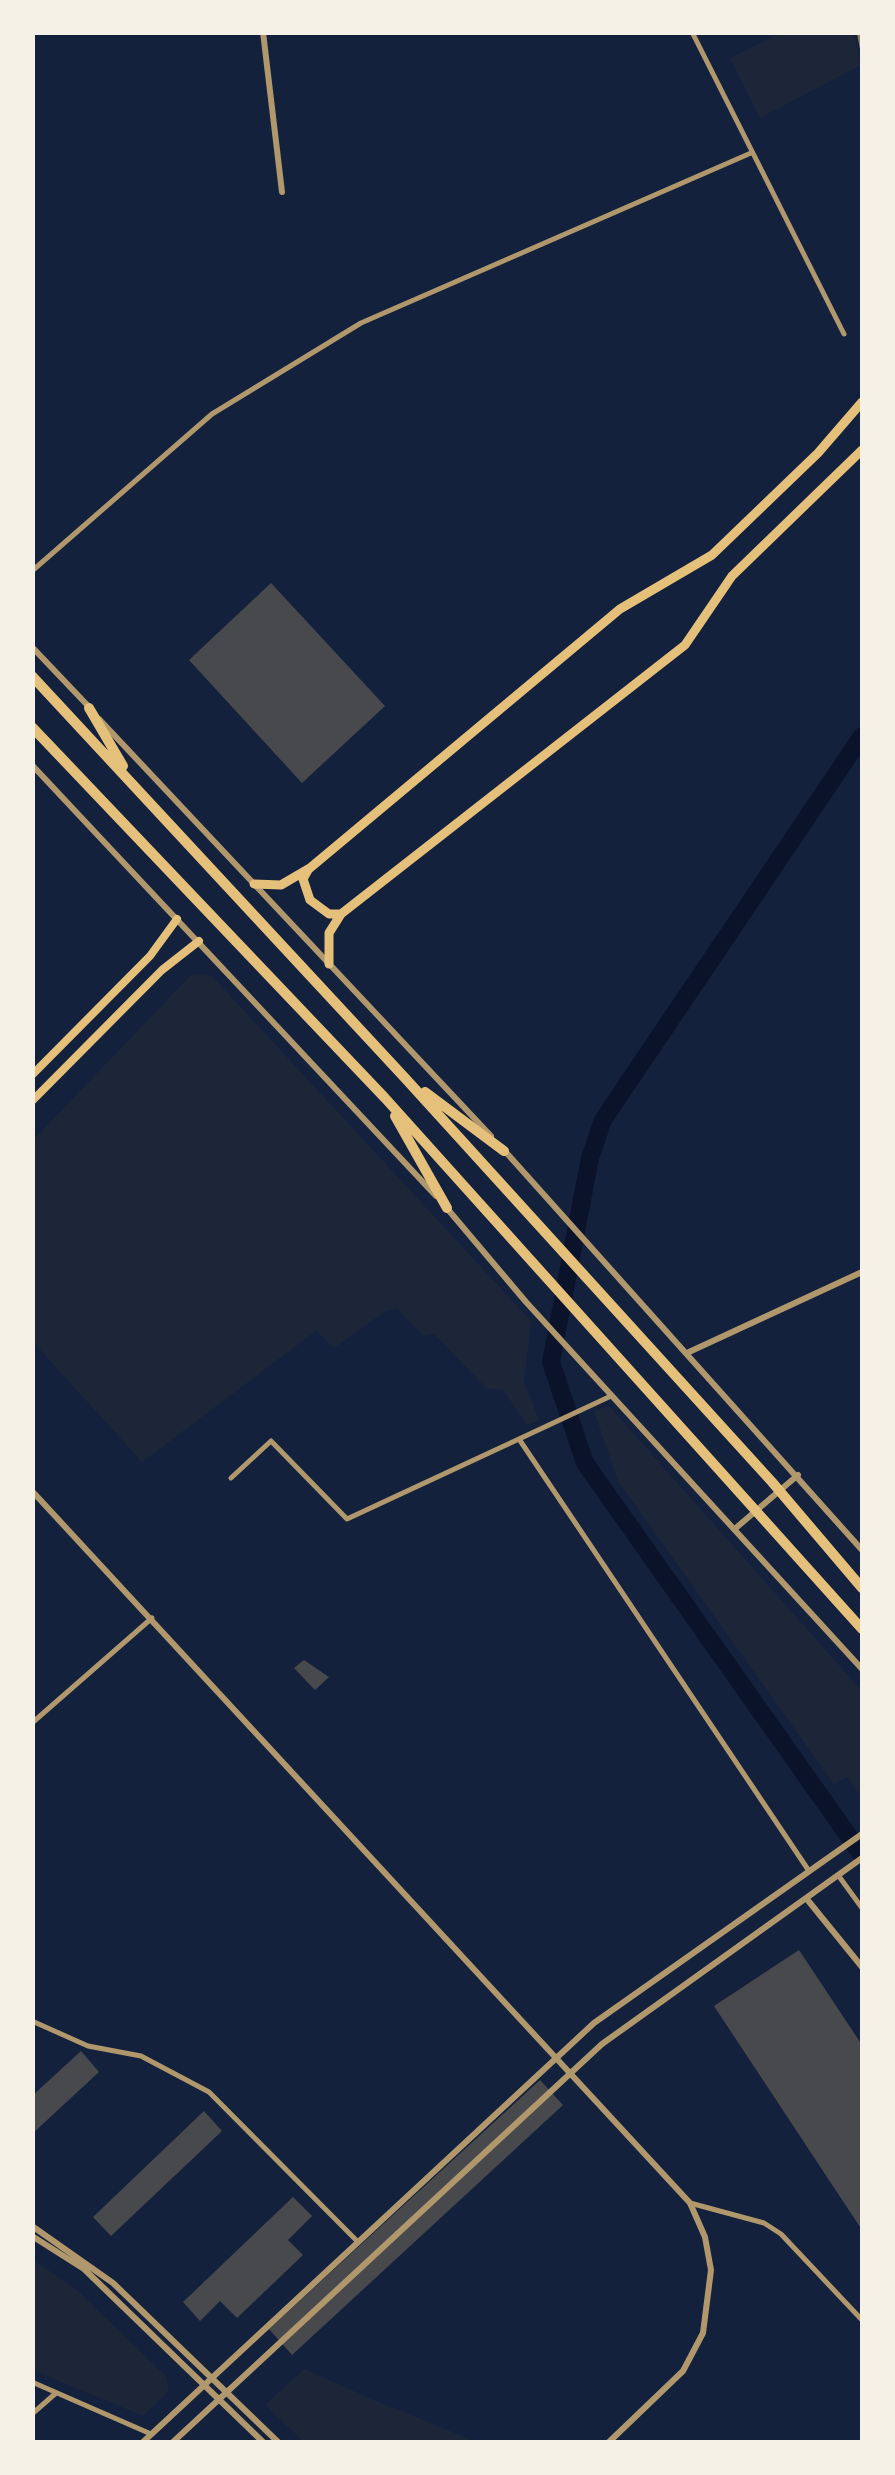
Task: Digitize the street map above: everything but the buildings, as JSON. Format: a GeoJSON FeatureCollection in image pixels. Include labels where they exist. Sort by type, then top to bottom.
{"type":"FeatureCollection","features":[{"type":"Feature","properties":{"kind":"highway"},"geometry":{"type":"LineString","coordinates":[[32,676],[406,1078],[772,1482],[862,1588]]}},
{"type":"Feature","properties":{"kind":"highway"},"geometry":{"type":"LineString","coordinates":[[90,708],[133,784]]}},
{"type":"Feature","properties":{"kind":"highway"},"geometry":{"type":"LineString","coordinates":[[32,727],[540,1266],[862,1628]]}},
{"type":"Feature","properties":{"kind":"highway"},"geometry":{"type":"LineString","coordinates":[[406,1078],[504,1150]]}},
{"type":"Feature","properties":{"kind":"highway"},"geometry":{"type":"LineString","coordinates":[[384,1098],[446,1208]]}},
{"type":"Feature","properties":{"kind":"main road"},"geometry":{"type":"LineString","coordinates":[[254,884],[281,884],[310,868],[620,609],[712,555],[818,453],[862,402]]}},
{"type":"Feature","properties":{"kind":"main road"},"geometry":{"type":"LineString","coordinates":[[329,964],[329,932],[342,914],[685,645],[732,576],[862,450]]}},
{"type":"Feature","properties":{"kind":"main road"},"geometry":{"type":"LineString","coordinates":[[310,868],[303,880],[310,900],[329,914],[342,914]]}},
{"type":"Feature","properties":{"kind":"main road"},"geometry":{"type":"LineString","coordinates":[[32,1075],[150,956],[177,919]]}},
{"type":"Feature","properties":{"kind":"main road"},"geometry":{"type":"LineString","coordinates":[[32,1101],[162,970],[198,942]]}},
{"type":"Feature","properties":{"kind":"street"},"geometry":{"type":"LineString","coordinates":[[264,32],[282,192]]}},
{"type":"Feature","properties":{"kind":"street"},"geometry":{"type":"LineString","coordinates":[[692,32],[844,334]]}},
{"type":"Feature","properties":{"kind":"street"},"geometry":{"type":"LineString","coordinates":[[32,571],[212,414],[361,323],[751,153]]}},
{"type":"Feature","properties":{"kind":"street"},"geometry":{"type":"LineString","coordinates":[[32,647],[598,1250],[862,1550]]}},
{"type":"Feature","properties":{"kind":"street"},"geometry":{"type":"LineString","coordinates":[[32,765],[446,1208],[526,1302],[862,1669]]}},
{"type":"Feature","properties":{"kind":"street"},"geometry":{"type":"LineString","coordinates":[[689,1352],[862,1272]]}},
{"type":"Feature","properties":{"kind":"street"},"geometry":{"type":"LineString","coordinates":[[231,1478],[271,1441],[347,1519],[614,1395]]}},
{"type":"Feature","properties":{"kind":"street"},"geometry":{"type":"LineString","coordinates":[[519,1439],[809,1871]]}},
{"type":"Feature","properties":{"kind":"street"},"geometry":{"type":"LineString","coordinates":[[736,1528],[798,1475]]}},
{"type":"Feature","properties":{"kind":"street"},"geometry":{"type":"LineString","coordinates":[[32,1491],[690,2202],[705,2237],[711,2270],[708,2315],[695,2352],[668,2387],[609,2442]]}},
{"type":"Feature","properties":{"kind":"street"},"geometry":{"type":"LineString","coordinates":[[32,1723],[152,1618]]}},
{"type":"Feature","properties":{"kind":"street"},"geometry":{"type":"LineString","coordinates":[[143,2442],[594,2023],[862,1834]]}},
{"type":"Feature","properties":{"kind":"street"},"geometry":{"type":"LineString","coordinates":[[173,2442],[626,2025],[862,1858]]}},
{"type":"Feature","properties":{"kind":"street"},"geometry":{"type":"LineString","coordinates":[[841,1873],[862,1908]]}},
{"type":"Feature","properties":{"kind":"street"},"geometry":{"type":"LineString","coordinates":[[806,1898],[862,1968]]}},
{"type":"Feature","properties":{"kind":"street"},"geometry":{"type":"LineString","coordinates":[[32,2021],[88,2046],[140,2056],[209,2092],[357,2240]]}},
{"type":"Feature","properties":{"kind":"street"},"geometry":{"type":"LineString","coordinates":[[690,2202],[764,2223],[782,2234],[862,2320]]}},
{"type":"Feature","properties":{"kind":"street"},"geometry":{"type":"LineString","coordinates":[[32,2226],[62,2243],[113,2283],[278,2442]]}},
{"type":"Feature","properties":{"kind":"street"},"geometry":{"type":"LineString","coordinates":[[32,2236],[84,2269],[262,2442]]}},
{"type":"Feature","properties":{"kind":"street"},"geometry":{"type":"LineString","coordinates":[[32,2382],[151,2434]]}},
{"type":"Feature","properties":{"kind":"street"},"geometry":{"type":"LineString","coordinates":[[32,2414],[56,2393]]}},
{"type":"Feature","properties":{"kind":"shaded area"},"geometry":{"type":"Polygon","coordinates":[[[781,33],[854,33],[861,65],[760,118],[730,58],[781,33]]]}},
{"type":"Feature","properties":{"kind":"shaded area"},"geometry":{"type":"Polygon","coordinates":[[[192,974],[212,976],[531,1321],[524,1382],[539,1420],[527,1425],[503,1390],[486,1388],[434,1334],[424,1336],[397,1309],[386,1311],[334,1348],[316,1331],[142,1462],[33,1342],[33,1140],[192,974]]]}},
{"type":"Feature","properties":{"kind":"shaded area"},"geometry":{"type":"Polygon","coordinates":[[[609,1406],[862,1691],[862,1798],[847,1777],[834,1784],[618,1481],[594,1411],[609,1406]]]}},
{"type":"Feature","properties":{"kind":"shaded area"},"geometry":{"type":"Polygon","coordinates":[[[32,2259],[77,2290],[166,2376],[169,2391],[143,2416],[33,2370],[32,2259]]]}},
{"type":"Feature","properties":{"kind":"shaded area"},"geometry":{"type":"Polygon","coordinates":[[[304,2369],[477,2442],[304,2442],[265,2405],[304,2369]]]}},
{"type":"Feature","properties":{"kind":"waterway"},"geometry":{"type":"LineString","coordinates":[[862,736],[603,1120],[590,1158],[551,1362],[585,1463],[862,1855]]}},
{"type":"Feature","properties":{"kind":"railway"},"geometry":{"type":"LineString","coordinates":[[858,32],[862,53]]}}]}
